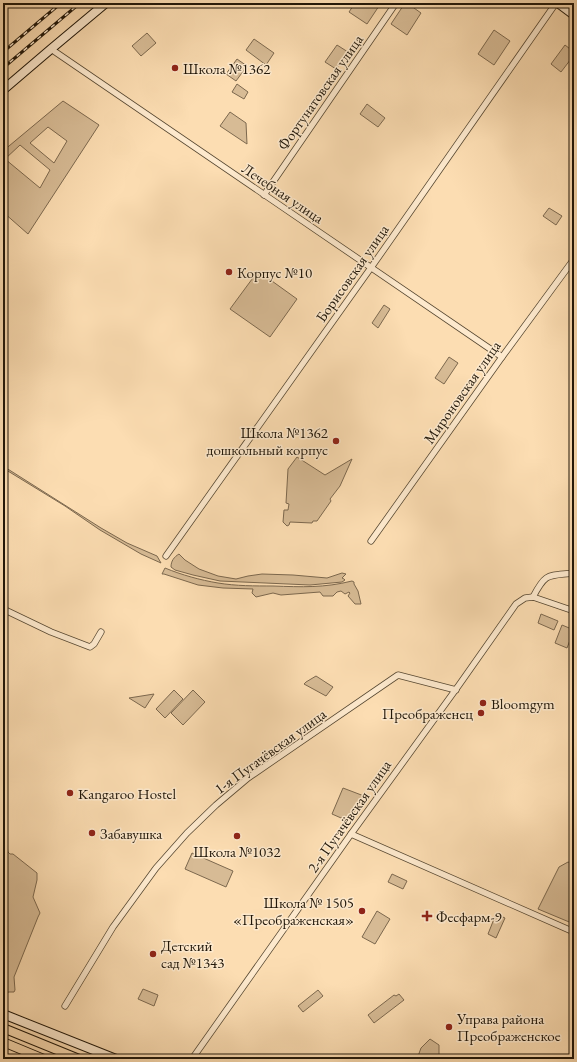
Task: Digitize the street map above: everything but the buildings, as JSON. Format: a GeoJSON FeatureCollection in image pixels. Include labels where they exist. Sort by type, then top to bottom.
{"type":"FeatureCollection","features":[{"type":"Feature","properties":{"kind":"main road"},"geometry":{"type":"LineString","coordinates":[[3,1028],[79,1059]]}},
{"type":"Feature","properties":{"kind":"main road"},"geometry":{"type":"LineString","coordinates":[[3,1042],[44,1059]]}},
{"type":"Feature","properties":{"kind":"street"},"geometry":{"type":"LineString","coordinates":[[3,90],[106,3]]}},
{"type":"Feature","properties":{"kind":"street","name":"Фортунатовская улица"},"geometry":{"type":"LineString","coordinates":[[264,195],[396,3]]}},
{"type":"Feature","properties":{"kind":"street"},"geometry":{"type":"LineString","coordinates":[[557,3],[574,15]]}},
{"type":"Feature","properties":{"kind":"street","name":"Борисовская улица"},"geometry":{"type":"LineString","coordinates":[[166,556],[557,3]]}},
{"type":"Feature","properties":{"kind":"street","name":"Лечебная улица"},"geometry":{"type":"LineString","coordinates":[[51,49],[502,357]]}},
{"type":"Feature","properties":{"kind":"street","name":"Мироновская улица"},"geometry":{"type":"LineString","coordinates":[[372,541],[502,357],[574,259]]}},
{"type":"Feature","properties":{"kind":"street"},"geometry":{"type":"LineString","coordinates":[[574,573],[546,577],[540,584],[533,597],[574,611]]}},
{"type":"Feature","properties":{"kind":"street","name":"2-я Пугачёвская улица"},"geometry":{"type":"LineString","coordinates":[[192,1059],[516,604],[525,598],[533,597]]}},
{"type":"Feature","properties":{"kind":"street"},"geometry":{"type":"LineString","coordinates":[[3,609],[51,632],[90,647],[94,644],[101,632]]}},
{"type":"Feature","properties":{"kind":"street","name":"1-я Пугачёвская улица"},"geometry":{"type":"LineString","coordinates":[[66,1006],[109,932],[156,868],[187,833],[238,786],[398,675],[456,690]]}},
{"type":"Feature","properties":{"kind":"street"},"geometry":{"type":"LineString","coordinates":[[351,834],[574,932]]}},
{"type":"Feature","properties":{"kind":"street"},"geometry":{"type":"LineString","coordinates":[[3,1014],[116,1059]]}},
{"type":"Feature","properties":{"kind":"shaded area"},"geometry":{"type":"Polygon","coordinates":[[[355,3],[381,3],[367,24],[349,12],[355,3]]]}},
{"type":"Feature","properties":{"kind":"shaded area"},"geometry":{"type":"Polygon","coordinates":[[[405,3],[421,13],[407,35],[391,24],[405,3]]]}},
{"type":"Feature","properties":{"kind":"shaded area"},"geometry":{"type":"Polygon","coordinates":[[[494,30],[510,41],[494,65],[478,54],[494,30]]]}},
{"type":"Feature","properties":{"kind":"shaded area"},"geometry":{"type":"Polygon","coordinates":[[[147,33],[156,43],[141,56],[132,46],[147,33]]]}},
{"type":"Feature","properties":{"kind":"shaded area"},"geometry":{"type":"Polygon","coordinates":[[[254,39],[274,53],[266,65],[246,50],[254,39]]]}},
{"type":"Feature","properties":{"kind":"shaded area"},"geometry":{"type":"Polygon","coordinates":[[[337,45],[348,52],[336,69],[325,62],[337,45]]]}},
{"type":"Feature","properties":{"kind":"shaded area"},"geometry":{"type":"Polygon","coordinates":[[[565,45],[574,52],[574,55],[561,72],[551,64],[565,45]]]}},
{"type":"Feature","properties":{"kind":"shaded area"},"geometry":{"type":"Polygon","coordinates":[[[237,59],[247,66],[236,81],[226,74],[237,59]]]}},
{"type":"Feature","properties":{"kind":"shaded area"},"geometry":{"type":"Polygon","coordinates":[[[237,84],[248,92],[244,99],[232,92],[237,84]]]}},
{"type":"Feature","properties":{"kind":"shaded area"},"geometry":{"type":"Polygon","coordinates":[[[63,101],[99,125],[28,234],[3,212],[3,151],[63,101]],[[48,127],[30,143],[54,163],[67,141],[48,127]],[[20,145],[5,159],[40,188],[50,170],[20,145]]]}},
{"type":"Feature","properties":{"kind":"shaded area"},"geometry":{"type":"Polygon","coordinates":[[[367,104],[385,118],[378,127],[360,114],[367,104]]]}},
{"type":"Feature","properties":{"kind":"shaded area"},"geometry":{"type":"Polygon","coordinates":[[[230,112],[246,123],[247,144],[220,126],[230,112]]]}},
{"type":"Feature","properties":{"kind":"shaded area"},"geometry":{"type":"Polygon","coordinates":[[[549,208],[562,216],[556,225],[543,216],[549,208]]]}},
{"type":"Feature","properties":{"kind":"shaded area"},"geometry":{"type":"Polygon","coordinates":[[[258,271],[297,299],[270,337],[230,309],[258,271]]]}},
{"type":"Feature","properties":{"kind":"shaded area"},"geometry":{"type":"Polygon","coordinates":[[[384,305],[390,309],[378,328],[372,323],[384,305]]]}},
{"type":"Feature","properties":{"kind":"shaded area"},"geometry":{"type":"Polygon","coordinates":[[[449,357],[458,363],[444,384],[435,378],[449,357]]]}},
{"type":"Feature","properties":{"kind":"shaded area"},"geometry":{"type":"Polygon","coordinates":[[[297,457],[325,475],[352,459],[340,486],[330,499],[331,501],[317,521],[313,521],[312,523],[290,522],[287,526],[283,522],[284,510],[288,510],[289,504],[286,503],[288,469],[297,457]]]}},
{"type":"Feature","properties":{"kind":"shaded area"},"geometry":{"type":"Polygon","coordinates":[[[3,466],[101,528],[127,543],[157,556],[161,563],[141,554],[100,530],[65,506],[3,468],[3,466]]]}},
{"type":"Feature","properties":{"kind":"shaded area"},"geometry":{"type":"Polygon","coordinates":[[[179,554],[199,569],[218,576],[236,579],[262,574],[327,578],[342,573],[346,574],[342,578],[345,580],[342,582],[310,585],[220,581],[175,570],[171,567],[172,563],[174,558],[179,554]]]}},
{"type":"Feature","properties":{"kind":"shaded area"},"geometry":{"type":"Polygon","coordinates":[[[165,568],[184,575],[205,580],[239,585],[294,587],[332,585],[352,581],[354,582],[358,591],[361,604],[355,604],[348,596],[350,593],[349,592],[345,594],[341,591],[337,592],[333,596],[323,596],[320,592],[281,595],[273,593],[256,597],[252,593],[253,589],[198,585],[162,574],[165,568]]]}},
{"type":"Feature","properties":{"kind":"shaded area"},"geometry":{"type":"Polygon","coordinates":[[[541,614],[558,621],[554,630],[538,623],[541,614]]]}},
{"type":"Feature","properties":{"kind":"shaded area"},"geometry":{"type":"Polygon","coordinates":[[[562,625],[574,630],[567,648],[555,643],[562,625]]]}},
{"type":"Feature","properties":{"kind":"shaded area"},"geometry":{"type":"Polygon","coordinates":[[[316,676],[333,687],[326,696],[304,684],[316,676]]]}},
{"type":"Feature","properties":{"kind":"shaded area"},"geometry":{"type":"Polygon","coordinates":[[[174,690],[183,699],[165,718],[156,709],[174,690]]]}},
{"type":"Feature","properties":{"kind":"shaded area"},"geometry":{"type":"Polygon","coordinates":[[[193,690],[205,702],[183,725],[171,713],[193,690]]]}},
{"type":"Feature","properties":{"kind":"shaded area"},"geometry":{"type":"Polygon","coordinates":[[[154,694],[145,708],[129,698],[154,694]]]}},
{"type":"Feature","properties":{"kind":"shaded area"},"geometry":{"type":"Polygon","coordinates":[[[343,788],[364,796],[348,821],[332,814],[343,788]]]}},
{"type":"Feature","properties":{"kind":"shaded area"},"geometry":{"type":"Polygon","coordinates":[[[3,840],[6,841],[8,852],[10,854],[13,854],[37,873],[33,897],[40,913],[14,977],[15,990],[14,992],[8,992],[4,1004],[3,1003],[3,840]]]}},
{"type":"Feature","properties":{"kind":"shaded area"},"geometry":{"type":"Polygon","coordinates":[[[192,853],[233,871],[226,887],[185,869],[192,853]]]}},
{"type":"Feature","properties":{"kind":"shaded area"},"geometry":{"type":"Polygon","coordinates":[[[568,862],[574,864],[574,924],[538,909],[559,867],[568,862]]]}},
{"type":"Feature","properties":{"kind":"shaded area"},"geometry":{"type":"Polygon","coordinates":[[[392,874],[407,881],[403,889],[388,882],[392,874]]]}},
{"type":"Feature","properties":{"kind":"shaded area"},"geometry":{"type":"Polygon","coordinates":[[[377,911],[390,919],[375,944],[362,937],[377,911]]]}},
{"type":"Feature","properties":{"kind":"shaded area"},"geometry":{"type":"Polygon","coordinates":[[[496,914],[505,918],[496,938],[488,934],[496,914]]]}},
{"type":"Feature","properties":{"kind":"shaded area"},"geometry":{"type":"Polygon","coordinates":[[[143,989],[158,995],[154,1006],[138,999],[143,989]]]}},
{"type":"Feature","properties":{"kind":"shaded area"},"geometry":{"type":"Polygon","coordinates":[[[318,990],[323,996],[303,1012],[298,1006],[318,990]]]}},
{"type":"Feature","properties":{"kind":"shaded area"},"geometry":{"type":"Polygon","coordinates":[[[399,994],[404,1000],[374,1023],[368,1015],[394,995],[396,996],[399,994]]]}},
{"type":"Feature","properties":{"kind":"shaded area"},"geometry":{"type":"Polygon","coordinates":[[[430,1039],[439,1045],[439,1056],[435,1059],[417,1059],[421,1048],[430,1039]]]}},
{"type":"Feature","properties":{"kind":"railway"},"geometry":{"type":"LineString","coordinates":[[3,52],[61,3]]}},
{"type":"Feature","properties":{"kind":"railway"},"geometry":{"type":"LineString","coordinates":[[3,68],[80,3]]}},
{"type":"Feature","properties":{"kind":"place","name":"Школа №1362"},"geometry":{"type":"Point","coordinates":[175,68]}},
{"type":"Feature","properties":{"kind":"place","name":"Корпус №10"},"geometry":{"type":"Point","coordinates":[229,272]}},
{"type":"Feature","properties":{"kind":"place","name":"Школа №1362 дошкольный корпус"},"geometry":{"type":"Point","coordinates":[336,441]}},
{"type":"Feature","properties":{"kind":"place","name":"Bloomgym"},"geometry":{"type":"Point","coordinates":[483,703]}},
{"type":"Feature","properties":{"kind":"place","name":"Преображенец"},"geometry":{"type":"Point","coordinates":[481,713]}},
{"type":"Feature","properties":{"kind":"place","name":"Kangaroo Hostel"},"geometry":{"type":"Point","coordinates":[70,793]}},
{"type":"Feature","properties":{"kind":"place","name":"Забавушка"},"geometry":{"type":"Point","coordinates":[92,833]}},
{"type":"Feature","properties":{"kind":"place","name":"Школа №1032"},"geometry":{"type":"Point","coordinates":[237,836]}},
{"type":"Feature","properties":{"kind":"place","name":"Школа № 1505 «Преображенская»"},"geometry":{"type":"Point","coordinates":[362,911]}},
{"type":"Feature","properties":{"kind":"place","name":"Фесфарм-9"},"geometry":{"type":"Point","coordinates":[427,916]}},
{"type":"Feature","properties":{"kind":"place","name":"Детский сад №1343"},"geometry":{"type":"Point","coordinates":[153,954]}},
{"type":"Feature","properties":{"kind":"place","name":"Управа района Преображенское"},"geometry":{"type":"Point","coordinates":[449,1027]}}]}
